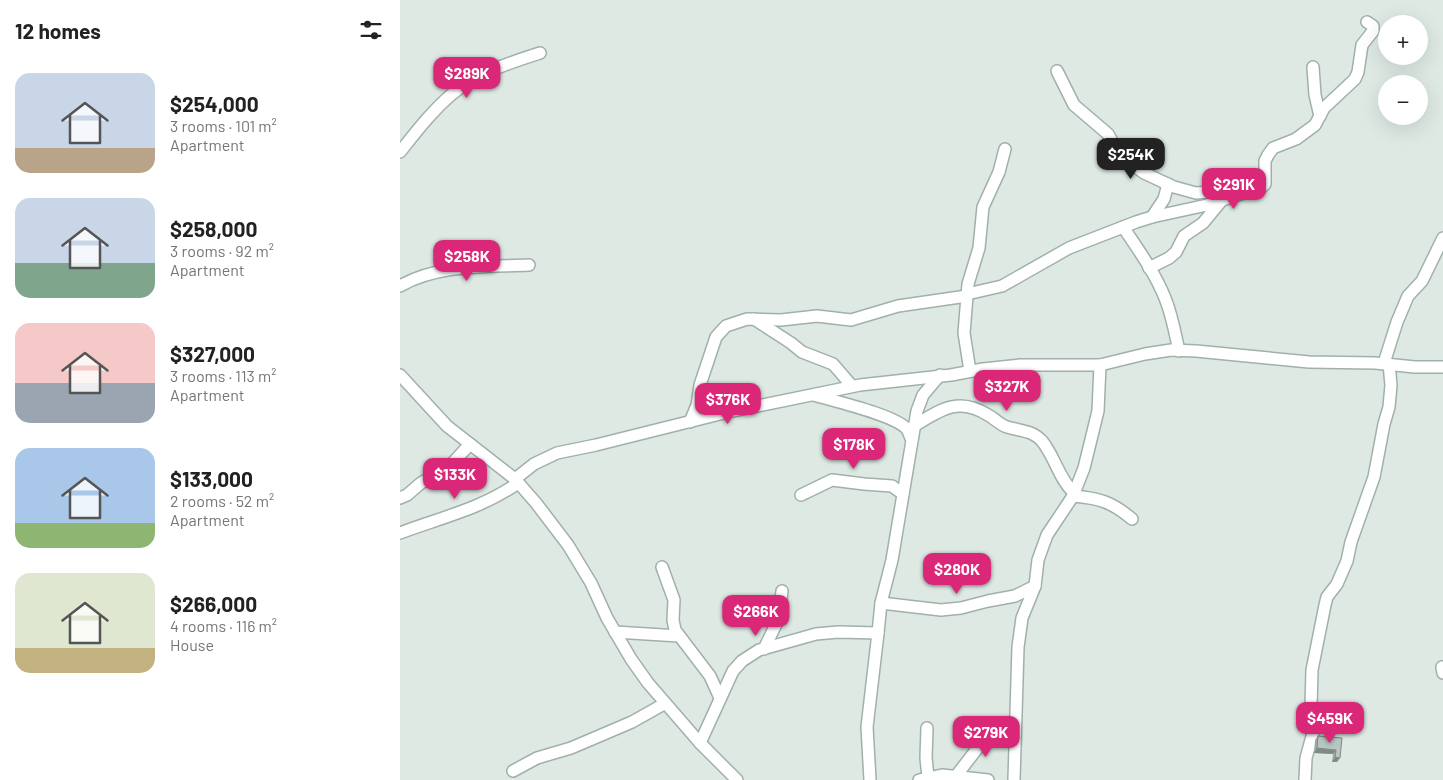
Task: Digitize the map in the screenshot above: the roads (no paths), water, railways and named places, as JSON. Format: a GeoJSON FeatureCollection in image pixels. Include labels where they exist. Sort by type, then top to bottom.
{"type":"FeatureCollection","features":[{"type":"Feature","properties":{"kind":"street"},"geometry":{"type":"LineString","coordinates":[[690,422],[697,405],[700,385],[716,337],[726,326],[741,320],[781,320],[816,316],[851,320],[898,306],[967,295],[1002,286],[1069,248],[1123,227],[1152,217],[1207,205],[1262,187],[1265,184],[1265,161],[1273,148],[1300,137],[1316,126],[1324,108],[1355,79],[1358,72],[1362,45],[1373,31],[1373,26],[1367,22]]}},
{"type":"Feature","properties":{"kind":"street"},"geometry":{"type":"LineString","coordinates":[[400,152],[419,128],[453,93],[472,80],[497,68],[540,53]]}},
{"type":"Feature","properties":{"kind":"street"},"geometry":{"type":"LineString","coordinates":[[1313,67],[1315,94],[1320,116]]}},
{"type":"Feature","properties":{"kind":"street"},"geometry":{"type":"LineString","coordinates":[[1057,71],[1074,105],[1108,134],[1119,154],[1144,173],[1184,190],[1202,193],[1234,184],[1238,177]]}},
{"type":"Feature","properties":{"kind":"street"},"geometry":{"type":"LineString","coordinates":[[970,370],[964,334],[967,295],[978,248],[983,207],[999,172],[1005,149]]}},
{"type":"Feature","properties":{"kind":"street"},"geometry":{"type":"LineString","coordinates":[[1152,217],[1164,198],[1168,184]]}},
{"type":"Feature","properties":{"kind":"street"},"geometry":{"type":"LineString","coordinates":[[1149,268],[1176,252],[1184,236],[1203,223],[1223,200]]}},
{"type":"Feature","properties":{"kind":"street"},"geometry":{"type":"LineString","coordinates":[[1123,227],[1149,268],[1165,298],[1174,325],[1179,351]]}},
{"type":"Feature","properties":{"kind":"street"},"geometry":{"type":"LineString","coordinates":[[1305,780],[1306,758],[1314,729],[1311,707],[1312,670],[1324,605],[1348,561],[1352,542],[1374,477],[1389,407],[1391,385],[1387,362],[1396,322],[1408,296],[1422,281],[1443,238]]}},
{"type":"Feature","properties":{"kind":"street"},"geometry":{"type":"LineString","coordinates":[[400,286],[422,276],[452,270],[529,265]]}},
{"type":"Feature","properties":{"kind":"street"},"geometry":{"type":"LineString","coordinates":[[754,319],[792,343],[802,352],[833,364],[852,386]]}},
{"type":"Feature","properties":{"kind":"street"},"geometry":{"type":"LineString","coordinates":[[400,533],[484,503],[503,494],[534,464],[557,453],[596,446],[728,412],[852,386],[1020,365],[1100,365],[1145,354],[1179,351],[1309,362],[1387,362],[1443,368]]}},
{"type":"Feature","properties":{"kind":"street"},"geometry":{"type":"LineString","coordinates":[[1014,780],[1014,734],[1020,630],[1034,586],[1038,560],[1047,535],[1074,494],[1084,468],[1098,411],[1100,365]]}},
{"type":"Feature","properties":{"kind":"street"},"geometry":{"type":"LineString","coordinates":[[400,376],[447,426],[517,481],[536,503],[568,545],[591,583],[607,618],[631,659],[664,704],[738,780]]}},
{"type":"Feature","properties":{"kind":"street"},"geometry":{"type":"LineString","coordinates":[[870,780],[867,727],[881,604],[892,560],[914,426],[923,395],[940,376]]}},
{"type":"Feature","properties":{"kind":"street"},"geometry":{"type":"LineString","coordinates":[[812,395],[895,421],[906,429],[912,440]]}},
{"type":"Feature","properties":{"kind":"street"},"geometry":{"type":"LineString","coordinates":[[914,426],[940,410],[958,405],[980,411],[1004,426],[1027,431],[1041,441],[1066,485],[1074,494],[1112,504],[1132,519]]}},
{"type":"Feature","properties":{"kind":"street"},"geometry":{"type":"LineString","coordinates":[[400,498],[450,466],[470,444]]}},
{"type":"Feature","properties":{"kind":"street"},"geometry":{"type":"LineString","coordinates":[[801,495],[837,479],[864,484],[892,486],[903,494]]}},
{"type":"Feature","properties":{"kind":"street"},"geometry":{"type":"LineString","coordinates":[[662,567],[674,600],[673,620],[675,630],[710,676],[720,698]]}},
{"type":"Feature","properties":{"kind":"street"},"geometry":{"type":"LineString","coordinates":[[881,604],[941,610],[961,608],[1015,596],[1034,586]]}},
{"type":"Feature","properties":{"kind":"street"},"geometry":{"type":"LineString","coordinates":[[764,649],[779,618],[782,591]]}},
{"type":"Feature","properties":{"kind":"street"},"geometry":{"type":"LineString","coordinates":[[615,632],[680,636]]}},
{"type":"Feature","properties":{"kind":"street"},"geometry":{"type":"LineString","coordinates":[[700,743],[733,670],[742,661],[759,650],[816,634],[838,632],[878,633]]}},
{"type":"Feature","properties":{"kind":"street"},"geometry":{"type":"LineString","coordinates":[[513,771],[537,758],[571,748],[632,722],[664,704]]}},
{"type":"Feature","properties":{"kind":"street"},"geometry":{"type":"LineString","coordinates":[[927,728],[923,779],[942,775],[988,780]]}},
{"type":"Feature","properties":{"kind":"street"},"geometry":{"type":"LineString","coordinates":[[956,776],[990,732],[994,730],[1014,734]]}}]}
